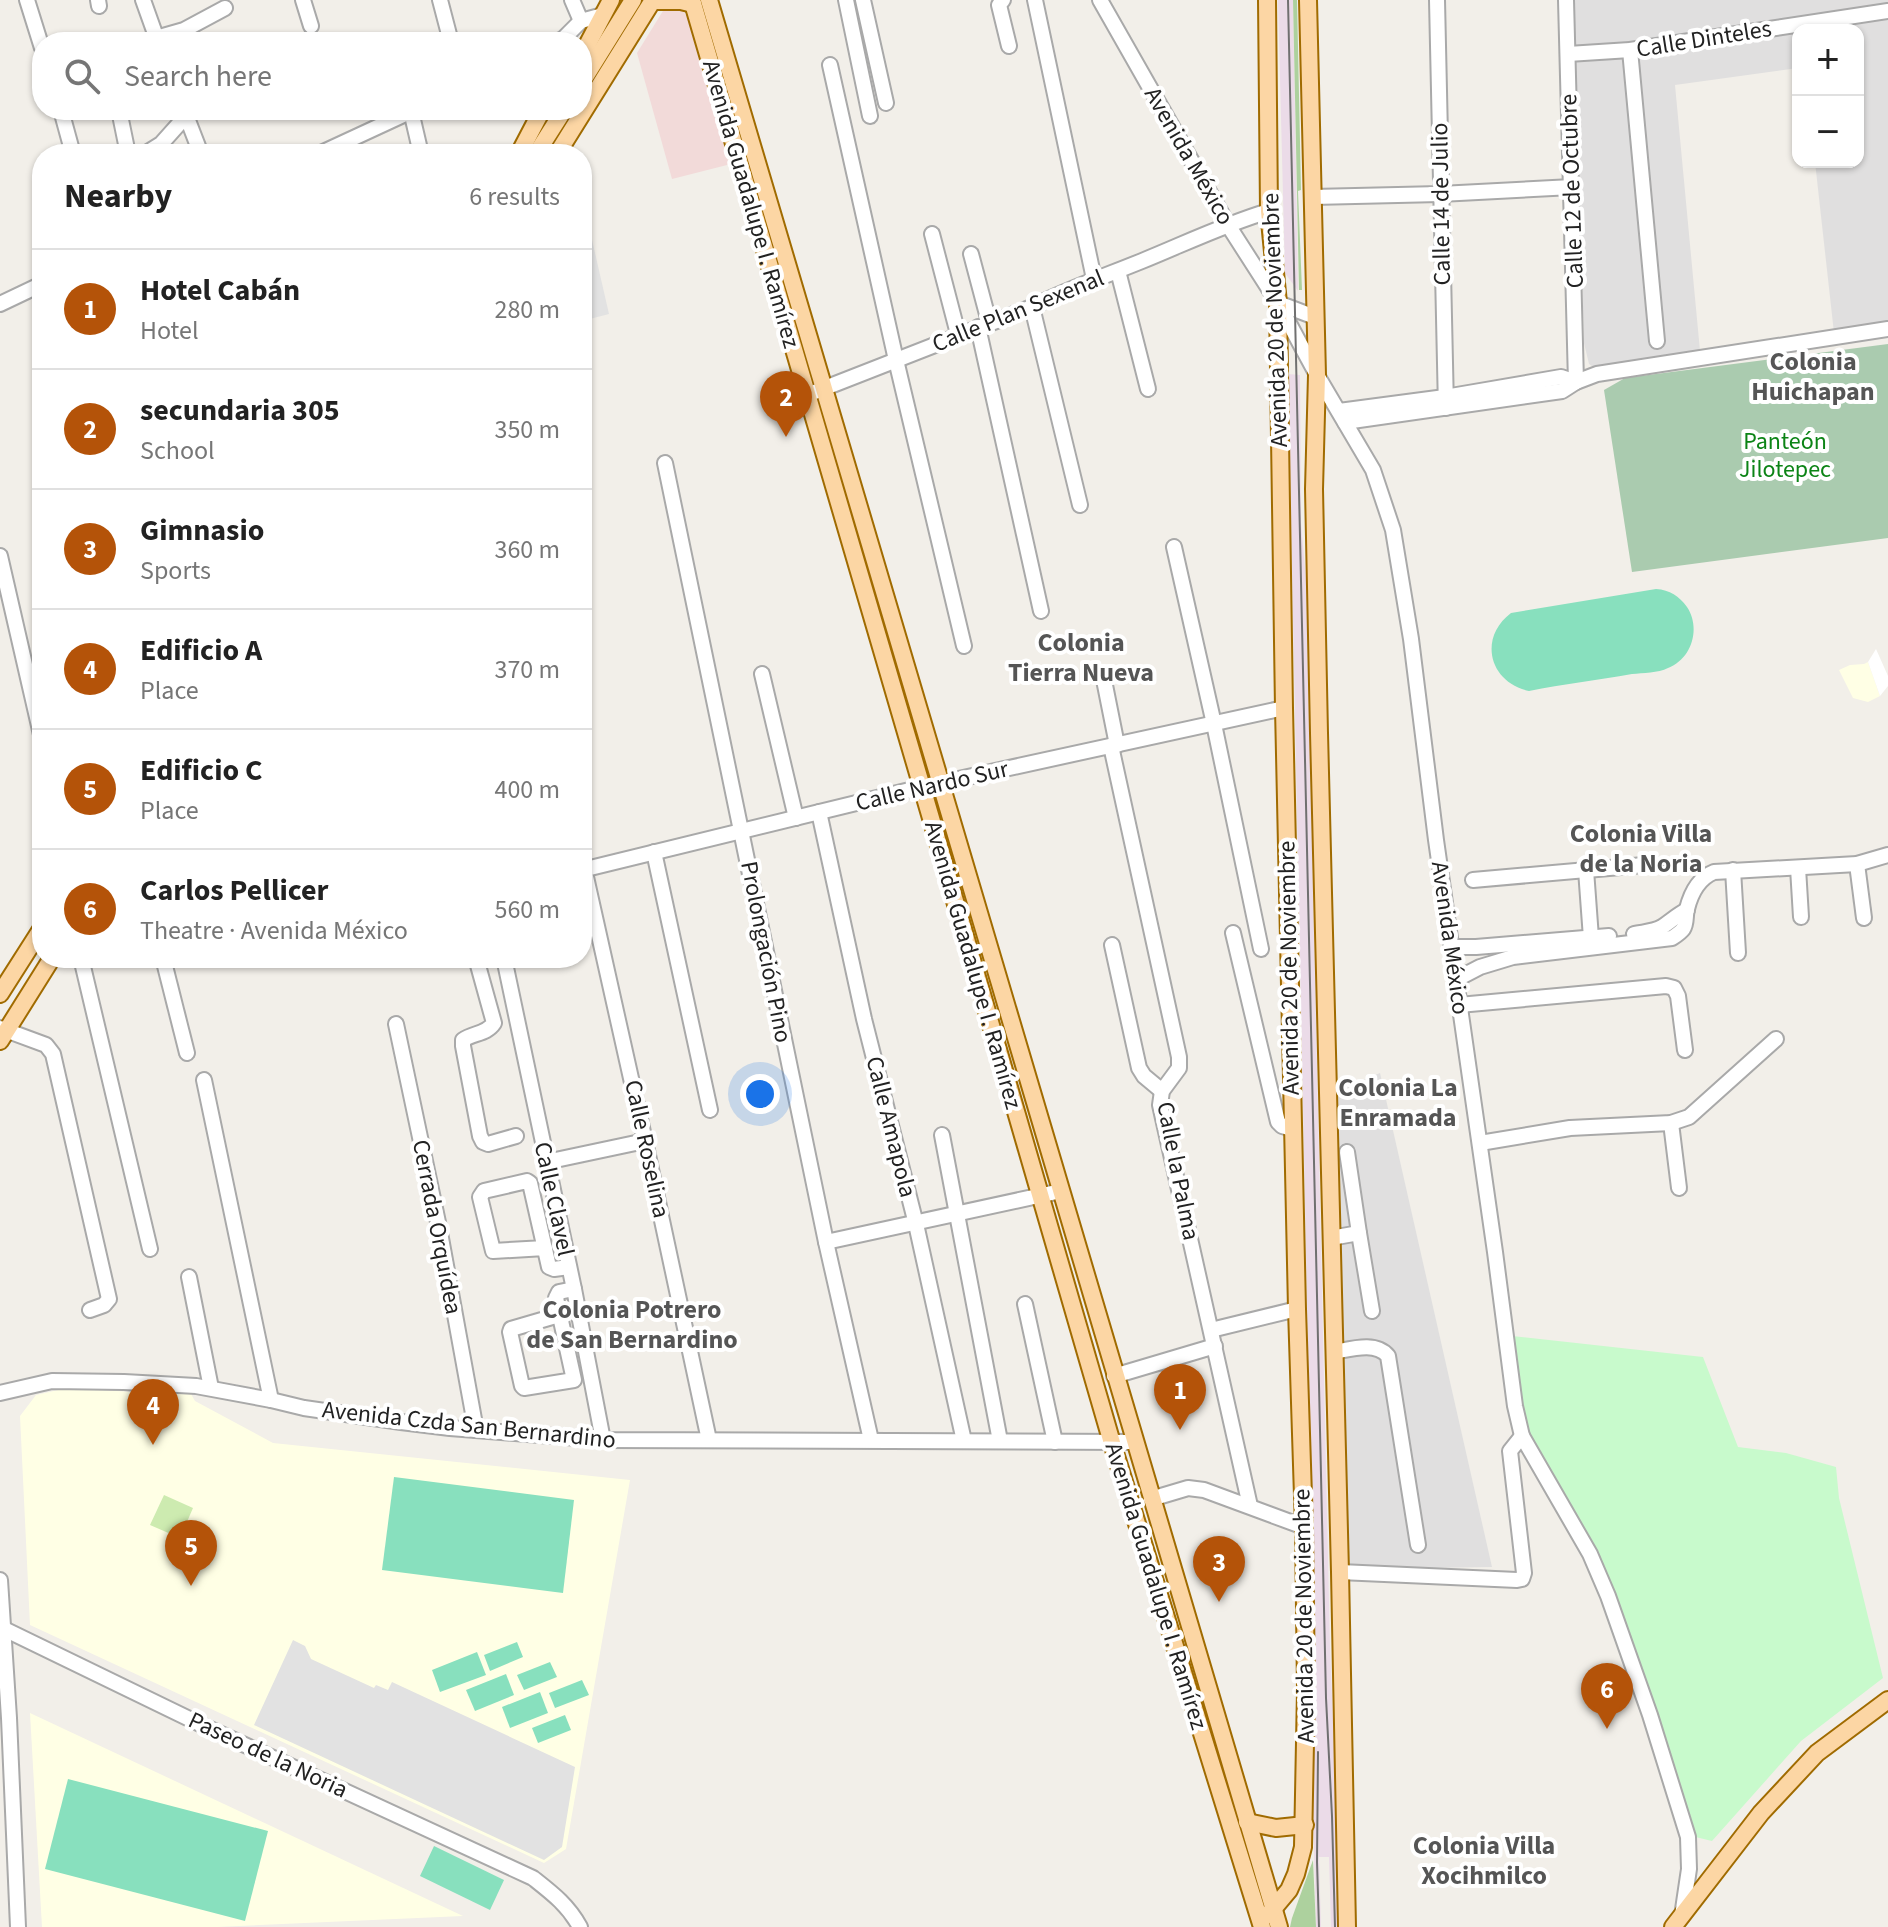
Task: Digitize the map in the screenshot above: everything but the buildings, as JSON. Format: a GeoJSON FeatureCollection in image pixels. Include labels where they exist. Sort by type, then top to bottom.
{"type":"FeatureCollection","features":[{"type":"Feature","properties":{"kind":"main road"},"geometry":{"type":"LineString","coordinates":[[584,32],[594,14],[611,0]]}},
{"type":"Feature","properties":{"kind":"main road"},"geometry":{"type":"LineString","coordinates":[[592,66],[633,0]]}},
{"type":"Feature","properties":{"kind":"main road","name":"Avenida 20 de Noviembre"},"geometry":{"type":"LineString","coordinates":[[1261,1925],[1294,1881],[1303,1847],[1306,1690],[1292,1129],[1278,303],[1269,211],[1267,0]]}},
{"type":"Feature","properties":{"kind":"main road","name":"Avenida 20 de Noviembre"},"geometry":{"type":"LineString","coordinates":[[1308,0],[1317,375],[1315,505],[1347,1927]]}},
{"type":"Feature","properties":{"kind":"main road"},"geometry":{"type":"LineString","coordinates":[[592,98],[653,1],[698,1]]}},
{"type":"Feature","properties":{"kind":"main road","name":"Avenida Guadalupe I. Ramírez"},"geometry":{"type":"LineString","coordinates":[[698,1],[826,387],[1133,1442],[1279,1927]]}},
{"type":"Feature","properties":{"kind":"main road","name":"Avenida Guadalupe I. Ramírez"},"geometry":{"type":"LineString","coordinates":[[698,1],[807,395],[1112,1443],[1261,1925]]}},
{"type":"Feature","properties":{"kind":"main road"},"geometry":{"type":"LineString","coordinates":[[524,144],[537,120]]}},
{"type":"Feature","properties":{"kind":"main road"},"geometry":{"type":"LineString","coordinates":[[534,144],[548,120]]}},
{"type":"Feature","properties":{"kind":"main road"},"geometry":{"type":"LineString","coordinates":[[542,144],[558,120]]}},
{"type":"Feature","properties":{"kind":"main road"},"geometry":{"type":"LineString","coordinates":[[563,144],[578,120]]}},
{"type":"Feature","properties":{"kind":"main road"},"geometry":{"type":"LineString","coordinates":[[0,994],[32,944]]}},
{"type":"Feature","properties":{"kind":"main road"},"geometry":{"type":"LineString","coordinates":[[2,1033],[45,968]]}},
{"type":"Feature","properties":{"kind":"main road"},"geometry":{"type":"LineString","coordinates":[[1677,1922],[1761,1813],[1817,1753],[1888,1700]]}},
{"type":"Feature","properties":{"kind":"main road"},"geometry":{"type":"LineString","coordinates":[[1247,1822],[1276,1828],[1305,1825]]}},
{"type":"Feature","properties":{"kind":"street"},"geometry":{"type":"LineString","coordinates":[[27,0],[37,32]]}},
{"type":"Feature","properties":{"kind":"street"},"geometry":{"type":"LineString","coordinates":[[143,0],[154,32]]}},
{"type":"Feature","properties":{"kind":"street"},"geometry":{"type":"LineString","coordinates":[[303,0],[311,26]]}},
{"type":"Feature","properties":{"kind":"street"},"geometry":{"type":"LineString","coordinates":[[440,0],[448,32]]}},
{"type":"Feature","properties":{"kind":"street"},"geometry":{"type":"LineString","coordinates":[[572,0],[594,14],[572,32]]}},
{"type":"Feature","properties":{"kind":"street"},"geometry":{"type":"LineString","coordinates":[[846,0],[870,116]]}},
{"type":"Feature","properties":{"kind":"street"},"geometry":{"type":"LineString","coordinates":[[863,0],[886,103]]}},
{"type":"Feature","properties":{"kind":"street"},"geometry":{"type":"LineString","coordinates":[[1003,0],[999,5],[1009,46]]}},
{"type":"Feature","properties":{"kind":"street"},"geometry":{"type":"LineString","coordinates":[[1035,0],[1094,279]]}},
{"type":"Feature","properties":{"kind":"street","name":"Avenida México"},"geometry":{"type":"LineString","coordinates":[[1100,0],[1373,470],[1393,530],[1411,639],[1515,1406],[1522,1436],[1590,1554],[1650,1715],[1688,1837],[1689,1869],[1677,1922]]}},
{"type":"Feature","properties":{"kind":"street","name":"Calle 14 de Julio"},"geometry":{"type":"LineString","coordinates":[[1437,0],[1446,402]]}},
{"type":"Feature","properties":{"kind":"street","name":"Calle 12 de Octubre"},"geometry":{"type":"LineString","coordinates":[[1566,0],[1576,382]]}},
{"type":"Feature","properties":{"kind":"street"},"geometry":{"type":"LineString","coordinates":[[179,32],[225,8]]}},
{"type":"Feature","properties":{"kind":"street","name":"Calle Dinteles"},"geometry":{"type":"LineString","coordinates":[[1568,54],[1630,50],[1888,11]]}},
{"type":"Feature","properties":{"kind":"street"},"geometry":{"type":"LineString","coordinates":[[1630,50],[1657,341]]}},
{"type":"Feature","properties":{"kind":"street"},"geometry":{"type":"LineString","coordinates":[[830,65],[964,646]]}},
{"type":"Feature","properties":{"kind":"street"},"geometry":{"type":"LineString","coordinates":[[64,120],[70,144]]}},
{"type":"Feature","properties":{"kind":"street"},"geometry":{"type":"LineString","coordinates":[[121,120],[126,144]]}},
{"type":"Feature","properties":{"kind":"street"},"geometry":{"type":"LineString","coordinates":[[161,144],[179,120]]}},
{"type":"Feature","properties":{"kind":"street"},"geometry":{"type":"LineString","coordinates":[[187,120],[197,144]]}},
{"type":"Feature","properties":{"kind":"street"},"geometry":{"type":"LineString","coordinates":[[338,144],[382,120]]}},
{"type":"Feature","properties":{"kind":"street"},"geometry":{"type":"LineString","coordinates":[[414,120],[419,144]]}},
{"type":"Feature","properties":{"kind":"street"},"geometry":{"type":"LineString","coordinates":[[1313,197],[1572,187]]}},
{"type":"Feature","properties":{"kind":"street","name":"Calle Plan Sexenal"},"geometry":{"type":"LineString","coordinates":[[807,395],[1269,211]]}},
{"type":"Feature","properties":{"kind":"street"},"geometry":{"type":"LineString","coordinates":[[932,234],[958,334]]}},
{"type":"Feature","properties":{"kind":"street"},"geometry":{"type":"LineString","coordinates":[[971,254],[1041,611]]}},
{"type":"Feature","properties":{"kind":"street"},"geometry":{"type":"LineString","coordinates":[[1118,271],[1148,389]]}},
{"type":"Feature","properties":{"kind":"street"},"geometry":{"type":"LineString","coordinates":[[0,304],[32,289]]}},
{"type":"Feature","properties":{"kind":"street"},"geometry":{"type":"LineString","coordinates":[[1278,303],[1315,317]]}},
{"type":"Feature","properties":{"kind":"street"},"geometry":{"type":"LineString","coordinates":[[1032,307],[1080,505]]}},
{"type":"Feature","properties":{"kind":"street"},"geometry":{"type":"LineString","coordinates":[[1342,416],[1446,402],[1561,377],[1576,382],[1597,374],[1888,329]]}},
{"type":"Feature","properties":{"kind":"street","name":"Prolongación Pino"},"geometry":{"type":"LineString","coordinates":[[665,463],[826,1242],[871,1440]]}},
{"type":"Feature","properties":{"kind":"street"},"geometry":{"type":"LineString","coordinates":[[1174,547],[1261,949]]}},
{"type":"Feature","properties":{"kind":"street"},"geometry":{"type":"LineString","coordinates":[[0,556],[32,695]]}},
{"type":"Feature","properties":{"kind":"street"},"geometry":{"type":"LineString","coordinates":[[762,674],[796,818]]}},
{"type":"Feature","properties":{"kind":"street","name":"Calle la Palma"},"geometry":{"type":"LineString","coordinates":[[1104,680],[1114,746],[1179,1057],[1179,1068],[1162,1091],[1160,1105],[1250,1506]]}},
{"type":"Feature","properties":{"kind":"street","name":"Calle Nardo Sur"},"geometry":{"type":"LineString","coordinates":[[592,864],[922,787],[1284,708]]}},
{"type":"Feature","properties":{"kind":"street","name":"Calle Amapola"},"geometry":{"type":"LineString","coordinates":[[819,812],[864,1019],[916,1224],[964,1441]]}},
{"type":"Feature","properties":{"kind":"street"},"geometry":{"type":"LineString","coordinates":[[654,852],[710,1110]]}},
{"type":"Feature","properties":{"kind":"street"},"geometry":{"type":"LineString","coordinates":[[1451,947],[1513,951],[1672,938],[1682,930],[1696,886],[1703,877],[1714,872],[1857,864],[1888,855]]}},
{"type":"Feature","properties":{"kind":"street"},"geometry":{"type":"LineString","coordinates":[[1473,880],[1655,864]]}},
{"type":"Feature","properties":{"kind":"street"},"geometry":{"type":"LineString","coordinates":[[1857,864],[1864,918]]}},
{"type":"Feature","properties":{"kind":"street"},"geometry":{"type":"LineString","coordinates":[[1798,868],[1801,917]]}},
{"type":"Feature","properties":{"kind":"street"},"geometry":{"type":"LineString","coordinates":[[1586,870],[1591,938]]}},
{"type":"Feature","properties":{"kind":"street"},"geometry":{"type":"LineString","coordinates":[[1733,870],[1738,953]]}},
{"type":"Feature","properties":{"kind":"street","name":"Calle Roselina"},"geometry":{"type":"LineString","coordinates":[[592,906],[709,1440]]}},
{"type":"Feature","properties":{"kind":"street"},"geometry":{"type":"LineString","coordinates":[[1233,933],[1278,1122],[1292,1129]]}},
{"type":"Feature","properties":{"kind":"street"},"geometry":{"type":"LineString","coordinates":[[1560,946],[1591,938],[1619,940]]}},
{"type":"Feature","properties":{"kind":"street"},"geometry":{"type":"LineString","coordinates":[[1112,945],[1139,1068],[1162,1091]]}},
{"type":"Feature","properties":{"kind":"street"},"geometry":{"type":"LineString","coordinates":[[1455,980],[1513,951]]}},
{"type":"Feature","properties":{"kind":"street"},"geometry":{"type":"LineString","coordinates":[[83,968],[150,1249]]}},
{"type":"Feature","properties":{"kind":"street"},"geometry":{"type":"LineString","coordinates":[[166,968],[187,1053]]}},
{"type":"Feature","properties":{"kind":"street"},"geometry":{"type":"LineString","coordinates":[[478,968],[494,1023],[488,1030],[463,1040],[463,1046],[480,1136],[488,1144],[516,1136]]}},
{"type":"Feature","properties":{"kind":"street"},"geometry":{"type":"LineString","coordinates":[[480,974],[494,968]]}},
{"type":"Feature","properties":{"kind":"street","name":"Calle Clavel"},"geometry":{"type":"LineString","coordinates":[[506,968],[603,1440]]}},
{"type":"Feature","properties":{"kind":"street"},"geometry":{"type":"LineString","coordinates":[[1459,1005],[1666,986],[1674,988],[1678,996],[1685,1050]]}},
{"type":"Feature","properties":{"kind":"street","name":"Cerrada Orquídea"},"geometry":{"type":"LineString","coordinates":[[396,1024],[439,1227],[476,1430]]}},
{"type":"Feature","properties":{"kind":"street"},"geometry":{"type":"LineString","coordinates":[[2,1033],[46,1045],[53,1054],[109,1299],[104,1305],[90,1310]]}},
{"type":"Feature","properties":{"kind":"street"},"geometry":{"type":"LineString","coordinates":[[1480,1143],[1570,1128],[1671,1123],[1689,1117],[1776,1039]]}},
{"type":"Feature","properties":{"kind":"street"},"geometry":{"type":"LineString","coordinates":[[204,1080],[271,1400]]}},
{"type":"Feature","properties":{"kind":"street"},"geometry":{"type":"LineString","coordinates":[[1671,1123],[1679,1188]]}},
{"type":"Feature","properties":{"kind":"street"},"geometry":{"type":"LineString","coordinates":[[942,1135],[1000,1441]]}},
{"type":"Feature","properties":{"kind":"street"},"geometry":{"type":"LineString","coordinates":[[546,1162],[645,1141]]}},
{"type":"Feature","properties":{"kind":"street"},"geometry":{"type":"LineString","coordinates":[[1347,1152],[1372,1311]]}},
{"type":"Feature","properties":{"kind":"street"},"geometry":{"type":"LineString","coordinates":[[545,1248],[493,1251],[480,1197],[484,1191],[527,1181],[530,1183],[545,1248],[549,1267],[569,1267]]}},
{"type":"Feature","properties":{"kind":"street"},"geometry":{"type":"LineString","coordinates":[[826,1242],[1061,1191]]}},
{"type":"Feature","properties":{"kind":"street"},"geometry":{"type":"LineString","coordinates":[[1331,1238],[1359,1233]]}},
{"type":"Feature","properties":{"kind":"street"},"geometry":{"type":"LineString","coordinates":[[189,1277],[211,1388]]}},
{"type":"Feature","properties":{"kind":"street"},"geometry":{"type":"LineString","coordinates":[[559,1315],[511,1329],[524,1388],[574,1380],[557,1295],[574,1289]]}},
{"type":"Feature","properties":{"kind":"street"},"geometry":{"type":"LineString","coordinates":[[1025,1304],[1055,1442]]}},
{"type":"Feature","properties":{"kind":"street"},"geometry":{"type":"LineString","coordinates":[[1211,1330],[1297,1309]]}},
{"type":"Feature","properties":{"kind":"street"},"geometry":{"type":"LineString","coordinates":[[1114,1376],[1215,1346]]}},
{"type":"Feature","properties":{"kind":"street"},"geometry":{"type":"LineString","coordinates":[[1334,1352],[1373,1347],[1383,1350],[1388,1356],[1418,1545]]}},
{"type":"Feature","properties":{"kind":"street","name":"Avenida Czda San Bernardino"},"geometry":{"type":"LineString","coordinates":[[0,1393],[52,1381],[211,1388],[304,1408],[401,1422],[603,1440],[1133,1442]]}},
{"type":"Feature","properties":{"kind":"street"},"geometry":{"type":"LineString","coordinates":[[1340,1572],[1522,1579],[1524,1573],[1510,1451],[1522,1436]]}},
{"type":"Feature","properties":{"kind":"street"},"geometry":{"type":"LineString","coordinates":[[1151,1499],[1188,1488],[1204,1490],[1304,1527]]}},
{"type":"Feature","properties":{"kind":"street"},"geometry":{"type":"LineString","coordinates":[[0,1580],[4,1716],[15,1844],[18,1927]]}},
{"type":"Feature","properties":{"kind":"street","name":"Paseo de la Noria"},"geometry":{"type":"LineString","coordinates":[[2,1628],[206,1727],[533,1878],[561,1899],[580,1927]]}},
{"type":"Feature","properties":{"kind":"street"},"geometry":{"type":"LineString","coordinates":[[0,1837],[15,1844]]}},
{"type":"Feature","properties":{"kind":"shaded area"},"geometry":{"type":"Polygon","coordinates":[[[1278,0],[1293,0],[1298,291],[1285,273],[1278,0]]]}},
{"type":"Feature","properties":{"kind":"shaded area"},"geometry":{"type":"Polygon","coordinates":[[[1568,0],[1888,0],[1888,327],[1834,333],[1816,168],[1864,168],[1864,24],[1792,24],[1792,69],[1675,85],[1700,351],[1598,370],[1589,364],[1584,343],[1577,99],[1569,99],[1568,0]]]}},
{"type":"Feature","properties":{"kind":"shaded area"},"geometry":{"type":"Polygon","coordinates":[[[666,6],[682,10],[691,22],[731,164],[672,179],[637,53],[666,6]]]}},
{"type":"Feature","properties":{"kind":"shaded area"},"geometry":{"type":"Polygon","coordinates":[[[592,240],[609,314],[592,318],[592,240]]]}},
{"type":"Feature","properties":{"kind":"shaded area"},"geometry":{"type":"Polygon","coordinates":[[[1288,374],[1300,375],[1301,523],[1306,580],[1338,1927],[1331,1927],[1329,1857],[1319,1857],[1321,1927],[1316,1927],[1313,1812],[1315,1690],[1288,374]]]}},
{"type":"Feature","properties":{"kind":"shaded area"},"geometry":{"type":"Polygon","coordinates":[[[1868,662],[1880,696],[1868,702],[1853,698],[1839,670],[1868,662]]]}},
{"type":"Feature","properties":{"kind":"shaded area"},"geometry":{"type":"Polygon","coordinates":[[[1380,1073],[1492,1567],[1347,1569],[1337,1091],[1380,1073]]]}},
{"type":"Feature","properties":{"kind":"shaded area"},"geometry":{"type":"Polygon","coordinates":[[[67,1388],[191,1394],[195,1401],[273,1443],[630,1480],[566,1849],[544,1863],[30,1625],[20,1416],[36,1395],[67,1388]]]}},
{"type":"Feature","properties":{"kind":"shaded area"},"geometry":{"type":"Polygon","coordinates":[[[293,1640],[305,1646],[311,1659],[374,1688],[376,1685],[388,1690],[392,1682],[575,1767],[562,1847],[544,1860],[254,1725],[293,1640]]]}},
{"type":"Feature","properties":{"kind":"shaded area"},"geometry":{"type":"Polygon","coordinates":[[[30,1713],[463,1916],[217,1927],[42,1927],[30,1713]]]}},
{"type":"Feature","properties":{"kind":"green space"},"geometry":{"type":"Polygon","coordinates":[[[1293,0],[1297,0],[1302,290],[1299,290],[1293,0]]]}},
{"type":"Feature","properties":{"kind":"green space","name":"Panteón Jilotepec"},"geometry":{"type":"Polygon","coordinates":[[[1888,344],[1888,538],[1632,572],[1604,390],[1625,378],[1888,344]]]}},
{"type":"Feature","properties":{"kind":"green space"},"geometry":{"type":"Polygon","coordinates":[[[1656,589],[1670,592],[1681,600],[1691,615],[1692,642],[1676,664],[1655,672],[1529,691],[1515,686],[1497,669],[1493,658],[1494,634],[1511,613],[1656,589]]]}},
{"type":"Feature","properties":{"kind":"green space"},"geometry":{"type":"Polygon","coordinates":[[[1512,1336],[1703,1357],[1738,1447],[1786,1453],[1836,1467],[1839,1498],[1883,1678],[1801,1741],[1712,1841],[1683,1834],[1643,1719],[1605,1594],[1526,1446],[1512,1336]]]}},
{"type":"Feature","properties":{"kind":"green space"},"geometry":{"type":"Polygon","coordinates":[[[394,1477],[574,1500],[563,1593],[382,1570],[394,1477]]]}},
{"type":"Feature","properties":{"kind":"green space"},"geometry":{"type":"Polygon","coordinates":[[[164,1495],[193,1508],[180,1538],[150,1525],[164,1495]]]}},
{"type":"Feature","properties":{"kind":"green space"},"geometry":{"type":"Polygon","coordinates":[[[517,1642],[523,1657],[490,1671],[484,1655],[517,1642]]]}},
{"type":"Feature","properties":{"kind":"green space"},"geometry":{"type":"Polygon","coordinates":[[[477,1652],[486,1675],[440,1692],[432,1670],[477,1652]]]}},
{"type":"Feature","properties":{"kind":"green space"},"geometry":{"type":"Polygon","coordinates":[[[550,1662],[557,1677],[524,1690],[517,1675],[550,1662]]]}},
{"type":"Feature","properties":{"kind":"green space"},"geometry":{"type":"Polygon","coordinates":[[[506,1674],[514,1695],[475,1711],[466,1690],[506,1674]]]}},
{"type":"Feature","properties":{"kind":"green space"},"geometry":{"type":"Polygon","coordinates":[[[582,1680],[589,1695],[555,1708],[549,1693],[582,1680]]]}},
{"type":"Feature","properties":{"kind":"green space"},"geometry":{"type":"Polygon","coordinates":[[[540,1692],[548,1713],[510,1728],[502,1707],[540,1692]]]}},
{"type":"Feature","properties":{"kind":"green space"},"geometry":{"type":"Polygon","coordinates":[[[565,1715],[571,1730],[538,1743],[532,1728],[565,1715]]]}},
{"type":"Feature","properties":{"kind":"green space"},"geometry":{"type":"Polygon","coordinates":[[[68,1779],[268,1831],[245,1921],[45,1869],[68,1779]]]}},
{"type":"Feature","properties":{"kind":"green space"},"geometry":{"type":"Polygon","coordinates":[[[434,1846],[504,1880],[490,1910],[420,1876],[434,1846]]]}},
{"type":"Feature","properties":{"kind":"green space"},"geometry":{"type":"Polygon","coordinates":[[[1313,1860],[1316,1927],[1290,1927],[1292,1918],[1313,1860]]]}},
{"type":"Feature","properties":{"kind":"pier"},"geometry":{"type":"Polygon","coordinates":[[[1876,649],[1888,676],[1888,686],[1880,696],[1868,662],[1876,649]]]}},
{"type":"Feature","properties":{"kind":"tram line"},"geometry":{"type":"LineString","coordinates":[[1288,0],[1326,1698],[1335,1927]]}},
{"type":"Feature","properties":{"kind":"tram line"},"geometry":{"type":"LineString","coordinates":[[1318,1752],[1319,1927]]}},
{"type":"Feature","properties":{"kind":"place","name":"secundaria 305"},"geometry":{"type":"Point","coordinates":[786,437]}},
{"type":"Feature","properties":{"kind":"place","name":"Hotel Cabán"},"geometry":{"type":"Point","coordinates":[1180,1430]}},
{"type":"Feature","properties":{"kind":"place","name":"Edificio A"},"geometry":{"type":"Point","coordinates":[153,1445]}},
{"type":"Feature","properties":{"kind":"place","name":"Edificio C"},"geometry":{"type":"Point","coordinates":[191,1586]}},
{"type":"Feature","properties":{"kind":"place","name":"Gimnasio"},"geometry":{"type":"Point","coordinates":[1219,1602]}},
{"type":"Feature","properties":{"kind":"place","name":"Carlos Pellicer"},"geometry":{"type":"Point","coordinates":[1607,1729]}},
{"type":"Feature","properties":{"kind":"district","name":"Colonia Huichapan"},"geometry":{"type":"Point","coordinates":[1813,376]}},
{"type":"Feature","properties":{"kind":"district","name":"Colonia Tierra Nueva"},"geometry":{"type":"Point","coordinates":[1081,657]}},
{"type":"Feature","properties":{"kind":"district","name":"Colonia Villa de la Noria"},"geometry":{"type":"Point","coordinates":[1641,848]}},
{"type":"Feature","properties":{"kind":"district","name":"Colonia La Enramada"},"geometry":{"type":"Point","coordinates":[1398,1102]}},
{"type":"Feature","properties":{"kind":"district","name":"Colonia Potrero de San Bernardino"},"geometry":{"type":"Point","coordinates":[632,1324]}},
{"type":"Feature","properties":{"kind":"district","name":"Colonia Villa Xocihmilco"},"geometry":{"type":"Point","coordinates":[1484,1860]}}]}
